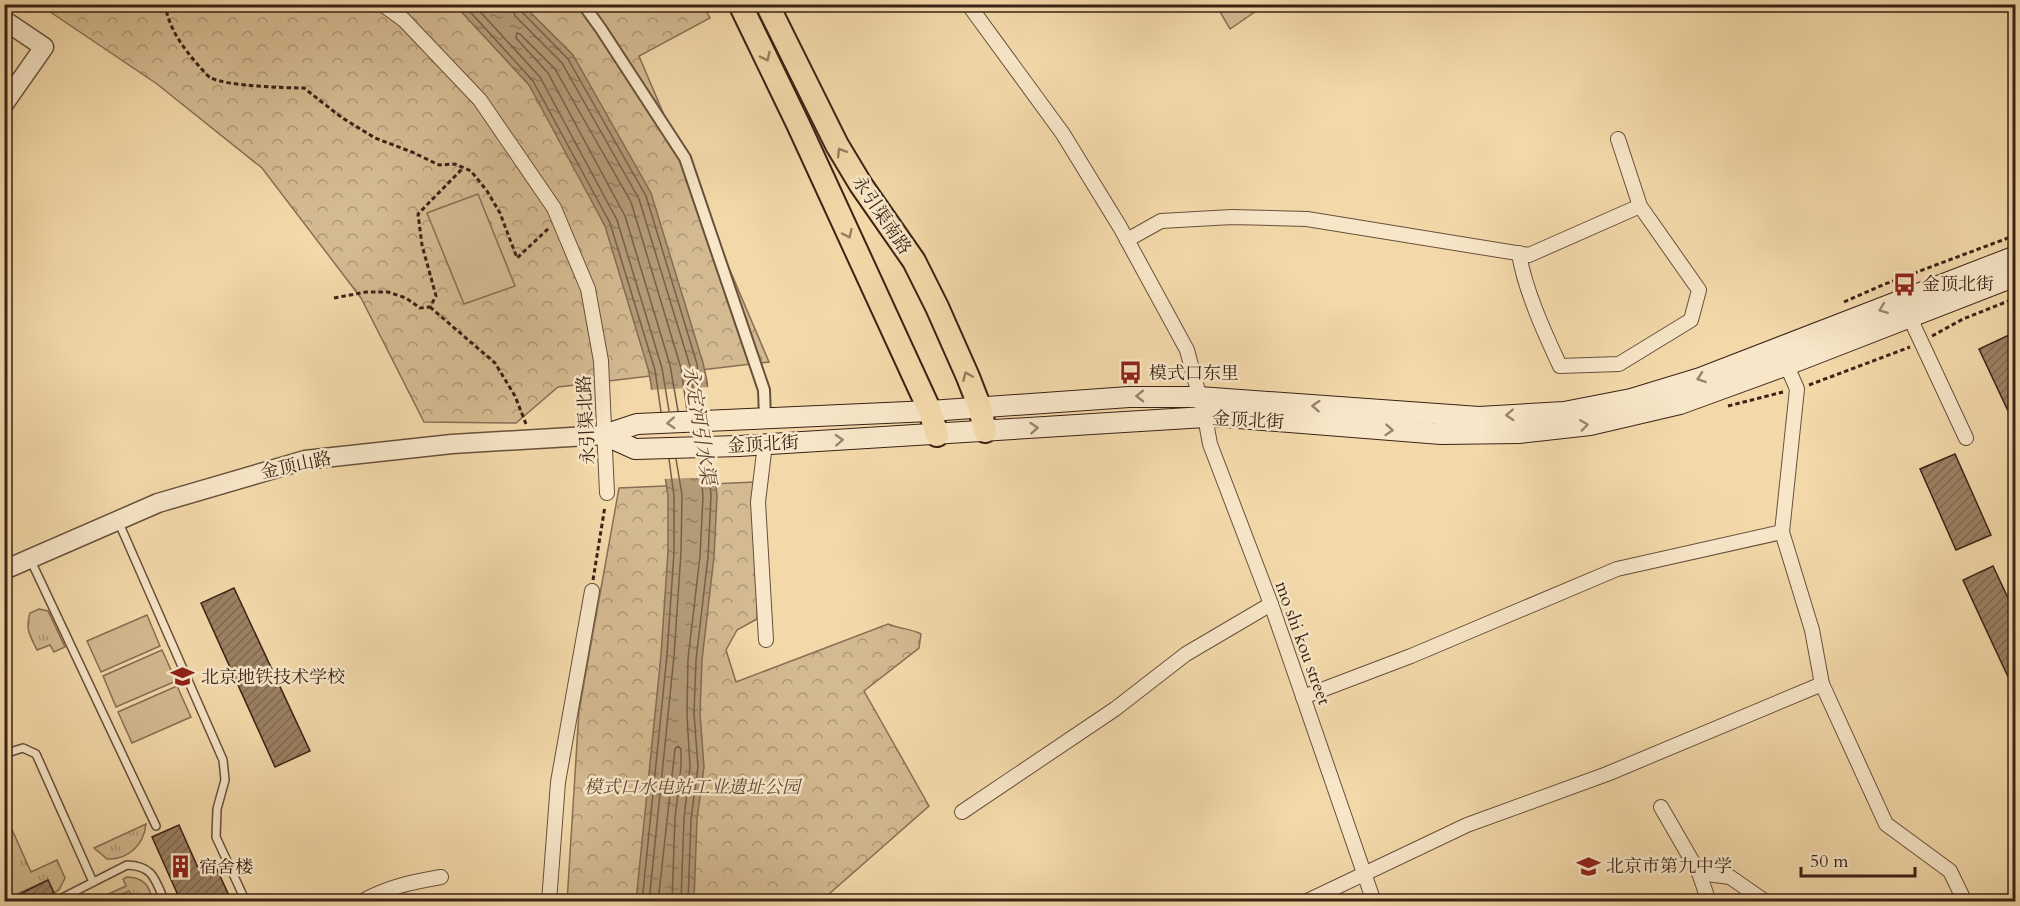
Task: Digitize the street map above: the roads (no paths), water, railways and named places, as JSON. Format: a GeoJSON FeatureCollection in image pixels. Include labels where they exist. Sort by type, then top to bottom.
{"type":"FeatureCollection","features":[{"type":"Feature","properties":{"kind":"main road","name":"永引渠南路"},"geometry":{"type":"LineString","coordinates":[[740,4],[930,411],[937,435]]}},
{"type":"Feature","properties":{"kind":"main road","name":"永引渠南路"},"geometry":{"type":"LineString","coordinates":[[767,4],[837,145],[861,186],[914,261],[937,307],[980,408],[985,431]]}},
{"type":"Feature","properties":{"kind":"main road","name":"金顶北街"},"geometry":{"type":"LineString","coordinates":[[604,435],[634,449],[649,449],[937,435],[1205,417],[1442,434],[1519,433],[1590,425],[1680,404],[2016,256]]}},
{"type":"Feature","properties":{"kind":"main road","name":"金顶北街"},"geometry":{"type":"LineString","coordinates":[[604,435],[637,424],[930,411],[1129,397],[1199,397],[1479,417],[1564,412],[1631,399],[1700,378],[1783,357],[1910,318],[2016,276]]}},
{"type":"Feature","properties":{"kind":"street","name":"永引渠北路"},"geometry":{"type":"LineString","coordinates":[[382,4],[404,20],[480,100],[554,208],[588,289],[602,361],[608,493]]}},
{"type":"Feature","properties":{"kind":"street"},"geometry":{"type":"LineString","coordinates":[[583,4],[684,158],[764,390],[765,418]]}},
{"type":"Feature","properties":{"kind":"street"},"geometry":{"type":"LineString","coordinates":[[968,4],[1063,135],[1127,240],[1187,350],[1199,397]]}},
{"type":"Feature","properties":{"kind":"street"},"geometry":{"type":"LineString","coordinates":[[4,20],[44,47],[4,104]]}},
{"type":"Feature","properties":{"kind":"street"},"geometry":{"type":"LineString","coordinates":[[1519,253],[1521,266],[1547,338],[1560,366],[1619,364],[1691,320],[1699,290],[1640,206],[1618,139]]}},
{"type":"Feature","properties":{"kind":"street"},"geometry":{"type":"LineString","coordinates":[[1127,240],[1161,221],[1232,217],[1307,219],[1529,255],[1640,206]]}},
{"type":"Feature","properties":{"kind":"street"},"geometry":{"type":"LineString","coordinates":[[1910,318],[1966,438]]}},
{"type":"Feature","properties":{"kind":"street"},"geometry":{"type":"LineString","coordinates":[[1783,357],[1797,389],[1782,532],[1812,630],[1822,684],[1886,824],[1950,871],[1960,900]]}},
{"type":"Feature","properties":{"kind":"street","name":"mo shi kou street"},"geometry":{"type":"LineString","coordinates":[[1199,397],[1210,444],[1271,604],[1374,902]]}},
{"type":"Feature","properties":{"kind":"street","name":"金顶山路"},"geometry":{"type":"LineString","coordinates":[[4,570],[158,503],[305,460],[375,451],[604,435]]}},
{"type":"Feature","properties":{"kind":"street"},"geometry":{"type":"LineString","coordinates":[[765,444],[759,502],[766,640]]}},
{"type":"Feature","properties":{"kind":"street"},"geometry":{"type":"LineString","coordinates":[[1303,697],[1411,656],[1617,569],[1782,532]]}},
{"type":"Feature","properties":{"kind":"street"},"geometry":{"type":"LineString","coordinates":[[549,902],[558,782],[592,591]]}},
{"type":"Feature","properties":{"kind":"street"},"geometry":{"type":"LineString","coordinates":[[962,812],[1115,709],[1186,654],[1271,604]]}},
{"type":"Feature","properties":{"kind":"street"},"geometry":{"type":"LineString","coordinates":[[1305,902],[1467,825],[1607,774],[1822,684]]}},
{"type":"Feature","properties":{"kind":"street"},"geometry":{"type":"LineString","coordinates":[[1661,807],[1699,873],[1709,902]]}},
{"type":"Feature","properties":{"kind":"street"},"geometry":{"type":"LineString","coordinates":[[1699,873],[1730,877],[1766,902]]}},
{"type":"Feature","properties":{"kind":"street"},"geometry":{"type":"LineString","coordinates":[[361,902],[380,891],[410,882],[441,878]]}},
{"type":"Feature","properties":{"kind":"lane"},"geometry":{"type":"LineString","coordinates":[[117,519],[223,760],[225,780],[217,808],[216,837],[246,902]]}},
{"type":"Feature","properties":{"kind":"lane"},"geometry":{"type":"LineString","coordinates":[[30,558],[156,826]]}},
{"type":"Feature","properties":{"kind":"lane"},"geometry":{"type":"LineString","coordinates":[[4,754],[22,748],[36,754],[93,882]]}},
{"type":"Feature","properties":{"kind":"lane"},"geometry":{"type":"LineString","coordinates":[[54,902],[127,866],[147,868],[153,875],[165,902]]}},
{"type":"Feature","properties":{"kind":"water","name":"永定河引水渠"},"geometry":{"type":"Polygon","coordinates":[[[455,5],[523,5],[573,55],[651,193],[703,363],[707,381],[717,496],[714,557],[702,660],[700,714],[704,767],[697,819],[694,901],[636,901],[661,655],[668,551],[668,496],[649,372],[605,226],[529,85],[455,5]]]}},
{"type":"Feature","properties":{"kind":"place","name":"金顶北街"},"geometry":{"type":"Point","coordinates":[1904,284]}},
{"type":"Feature","properties":{"kind":"place","name":"模式口东里"},"geometry":{"type":"Point","coordinates":[1131,373]}},
{"type":"Feature","properties":{"kind":"place","name":"北京地铁技术学校"},"geometry":{"type":"Point","coordinates":[183,677]}},
{"type":"Feature","properties":{"kind":"place","name":"北京市第九中学"},"geometry":{"type":"Point","coordinates":[1588,866]}},
{"type":"Feature","properties":{"kind":"place","name":"宿舍楼"},"geometry":{"type":"Point","coordinates":[181,867]}},
{"type":"Feature","properties":{"kind":"park label","name":"模式口水电站工业遗址公园"},"geometry":{"type":"Point","coordinates":[692,787]}}]}
